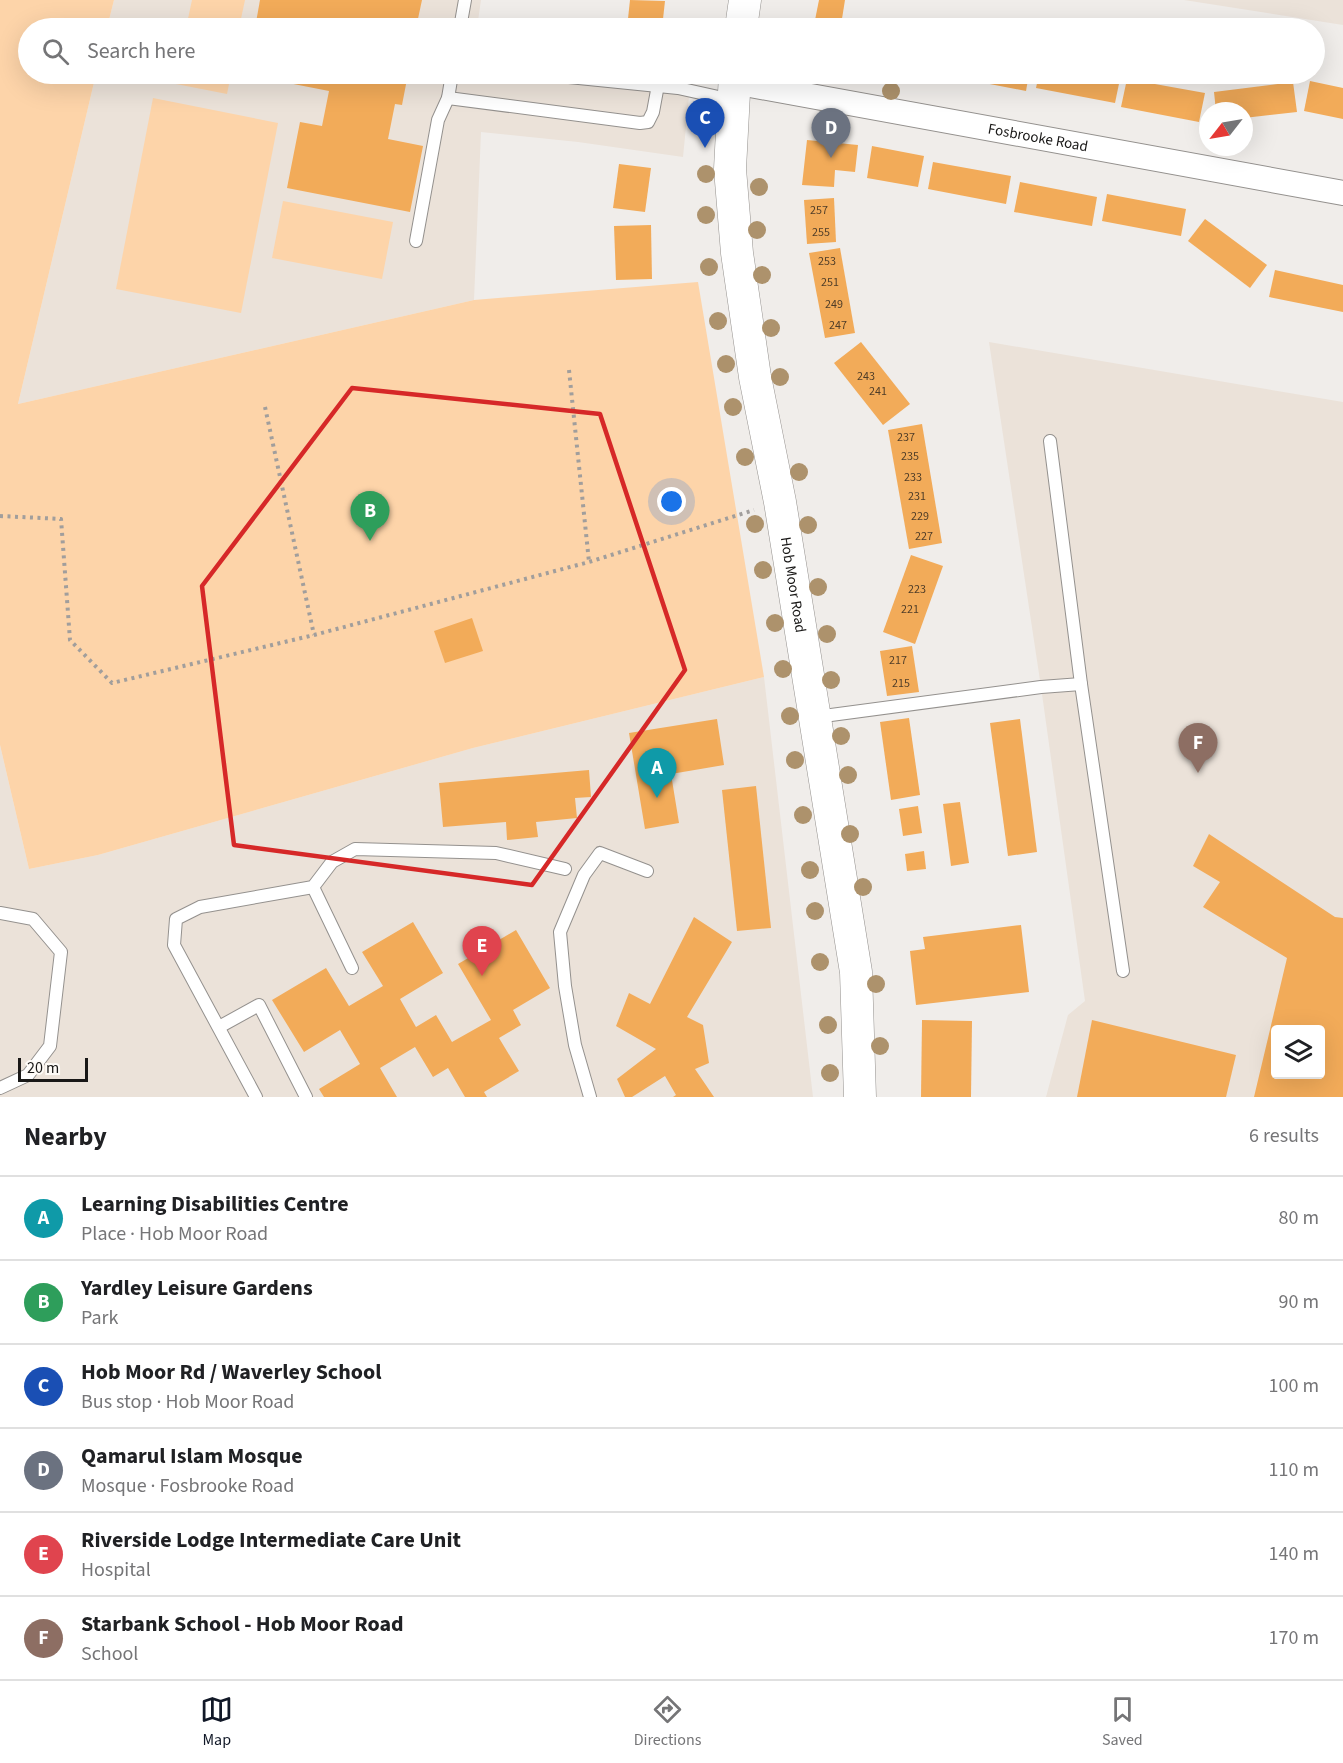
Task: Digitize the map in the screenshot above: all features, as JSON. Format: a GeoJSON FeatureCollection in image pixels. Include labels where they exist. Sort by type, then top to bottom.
{"type":"FeatureCollection","features":[{"type":"Feature","properties":{"kind":"street"},"geometry":{"type":"LineString","coordinates":[[742,18],[745,0]]}},
{"type":"Feature","properties":{"kind":"street","name":"Fosbrooke Road"},"geometry":{"type":"LineString","coordinates":[[734,85],[1343,194]]}},
{"type":"Feature","properties":{"kind":"street","name":"Hob Moor Road"},"geometry":{"type":"LineString","coordinates":[[734,85],[730,170],[737,254],[755,377],[780,502],[856,972],[860,1097]]}},
{"type":"Feature","properties":{"kind":"lane"},"geometry":{"type":"LineString","coordinates":[[462,18],[465,0]]}},
{"type":"Feature","properties":{"kind":"lane"},"geometry":{"type":"LineString","coordinates":[[416,241],[438,120],[448,98],[450,84]]}},
{"type":"Feature","properties":{"kind":"lane"},"geometry":{"type":"LineString","coordinates":[[647,84],[734,85]]}},
{"type":"Feature","properties":{"kind":"lane"},"geometry":{"type":"LineString","coordinates":[[448,98],[640,123],[648,122],[653,112],[658,85]]}},
{"type":"Feature","properties":{"kind":"lane"},"geometry":{"type":"LineString","coordinates":[[1050,441],[1081,684],[1123,971]]}},
{"type":"Feature","properties":{"kind":"lane"},"geometry":{"type":"LineString","coordinates":[[816,717],[1041,687],[1081,684]]}},
{"type":"Feature","properties":{"kind":"lane"},"geometry":{"type":"LineString","coordinates":[[256,1097],[174,945],[176,919],[200,907],[313,887],[332,862],[355,849],[496,853],[565,869]]}},
{"type":"Feature","properties":{"kind":"lane"},"geometry":{"type":"LineString","coordinates":[[590,1097],[575,1045],[560,932],[584,875],[600,854],[647,871]]}},
{"type":"Feature","properties":{"kind":"lane"},"geometry":{"type":"LineString","coordinates":[[313,887],[352,968]]}},
{"type":"Feature","properties":{"kind":"lane"},"geometry":{"type":"LineString","coordinates":[[0,913],[33,919],[62,952],[50,1046],[28,1075],[0,1088]]}},
{"type":"Feature","properties":{"kind":"lane"},"geometry":{"type":"LineString","coordinates":[[219,1027],[259,1005],[306,1097]]}},
{"type":"Feature","properties":{"kind":"path"},"geometry":{"type":"LineString","coordinates":[[569,370],[589,562]]}},
{"type":"Feature","properties":{"kind":"path"},"geometry":{"type":"LineString","coordinates":[[265,407],[314,635]]}},
{"type":"Feature","properties":{"kind":"path"},"geometry":{"type":"LineString","coordinates":[[0,516],[61,519],[70,640],[112,683],[314,635],[589,562],[780,502]]}},
{"type":"Feature","properties":{"kind":"highlighted area"},"geometry":{"type":"Polygon","coordinates":[[[352,388],[600,414],[685,670],[532,885],[234,845],[202,586],[352,388]]]}},
{"type":"Feature","properties":{"kind":"shaded area"},"geometry":{"type":"Polygon","coordinates":[[[0,0],[114,0],[110,18],[18,18],[18,84],[94,84],[18,404],[474,300],[698,282],[764,677],[473,748],[98,855],[29,869],[0,745],[0,0]]]}},
{"type":"Feature","properties":{"kind":"shaded area"},"geometry":{"type":"Polygon","coordinates":[[[114,0],[481,0],[478,18],[110,18],[114,0]]]}},
{"type":"Feature","properties":{"kind":"shaded area"},"geometry":{"type":"Polygon","coordinates":[[[192,0],[245,0],[241,18],[188,18],[192,0]]]}},
{"type":"Feature","properties":{"kind":"shaded area"},"geometry":{"type":"Polygon","coordinates":[[[1184,0],[1343,0],[1343,25],[1325,22],[1325,18],[1298,18],[1184,0]]]}},
{"type":"Feature","properties":{"kind":"shaded area"},"geometry":{"type":"Polygon","coordinates":[[[94,84],[690,84],[683,157],[578,142],[481,132],[474,300],[18,404],[94,84]]]}},
{"type":"Feature","properties":{"kind":"shaded area"},"geometry":{"type":"Polygon","coordinates":[[[176,84],[229,84],[227,94],[176,84]]]}},
{"type":"Feature","properties":{"kind":"shaded area"},"geometry":{"type":"Polygon","coordinates":[[[153,98],[278,123],[241,313],[116,289],[153,98]]]}},
{"type":"Feature","properties":{"kind":"shaded area"},"geometry":{"type":"Polygon","coordinates":[[[283,201],[393,222],[382,279],[272,258],[283,201]]]}},
{"type":"Feature","properties":{"kind":"shaded area"},"geometry":{"type":"Polygon","coordinates":[[[989,342],[1343,402],[1343,1097],[1046,1097],[1068,1015],[1085,1001],[989,342]]]}},
{"type":"Feature","properties":{"kind":"shaded area"},"geometry":{"type":"Polygon","coordinates":[[[764,677],[813,1097],[0,1097],[0,745],[29,869],[98,855],[473,748],[764,677]]]}},
{"type":"Feature","properties":{"kind":"building"},"geometry":{"type":"Polygon","coordinates":[[[260,0],[422,0],[418,18],[257,18],[260,0]]]}},
{"type":"Feature","properties":{"kind":"building"},"geometry":{"type":"Polygon","coordinates":[[[630,0],[665,1],[663,18],[628,18],[630,0]]]}},
{"type":"Feature","properties":{"kind":"building"},"geometry":{"type":"Polygon","coordinates":[[[819,0],[845,0],[842,18],[815,18],[819,0]]]}},
{"type":"Feature","properties":{"kind":"building"},"geometry":{"type":"Polygon","coordinates":[[[293,84],[406,84],[402,105],[395,104],[388,139],[423,146],[410,212],[287,188],[300,122],[322,126],[329,91],[293,84]]]}},
{"type":"Feature","properties":{"kind":"building"},"geometry":{"type":"Polygon","coordinates":[[[990,84],[1027,84],[1026,91],[990,84]]]}},
{"type":"Feature","properties":{"kind":"building"},"geometry":{"type":"Polygon","coordinates":[[[1037,84],[1119,84],[1115,103],[1036,88],[1037,84]]]}},
{"type":"Feature","properties":{"kind":"building"},"geometry":{"type":"Polygon","coordinates":[[[1126,84],[1155,84],[1205,93],[1203,102],[1199,102],[1199,122],[1121,107],[1126,84]]]}},
{"type":"Feature","properties":{"kind":"building"},"geometry":{"type":"Polygon","coordinates":[[[1293,84],[1297,112],[1253,117],[1253,102],[1215,102],[1214,92],[1293,84]]]}},
{"type":"Feature","properties":{"kind":"building"},"geometry":{"type":"Polygon","coordinates":[[[1309,84],[1343,88],[1343,119],[1304,111],[1309,84]]]}},
{"type":"Feature","properties":{"kind":"building"},"geometry":{"type":"Polygon","coordinates":[[[807,140],[858,145],[855,172],[835,170],[834,187],[802,185],[807,140]]]}},
{"type":"Feature","properties":{"kind":"building"},"geometry":{"type":"Polygon","coordinates":[[[872,146],[924,156],[918,187],[867,178],[872,146]]]}},
{"type":"Feature","properties":{"kind":"building"},"geometry":{"type":"Polygon","coordinates":[[[933,162],[1011,176],[1006,204],[928,189],[933,162]]]}},
{"type":"Feature","properties":{"kind":"building"},"geometry":{"type":"Polygon","coordinates":[[[619,164],[651,168],[645,212],[613,208],[619,164]]]}},
{"type":"Feature","properties":{"kind":"building"},"geometry":{"type":"Polygon","coordinates":[[[1020,182],[1097,197],[1092,226],[1014,212],[1020,182]]]}},
{"type":"Feature","properties":{"kind":"building"},"geometry":{"type":"Polygon","coordinates":[[[1107,194],[1186,209],[1181,236],[1102,221],[1107,194]]]}},
{"type":"Feature","properties":{"kind":"building"},"geometry":{"type":"Polygon","coordinates":[[[834,198],[836,242],[807,244],[804,200],[834,198]]]}},
{"type":"Feature","properties":{"kind":"building"},"geometry":{"type":"Polygon","coordinates":[[[1205,219],[1267,265],[1250,288],[1188,241],[1205,219]]]}},
{"type":"Feature","properties":{"kind":"building"},"geometry":{"type":"Polygon","coordinates":[[[651,225],[652,279],[616,280],[614,226],[651,225]]]}},
{"type":"Feature","properties":{"kind":"building"},"geometry":{"type":"Polygon","coordinates":[[[840,248],[855,333],[825,338],[809,253],[840,248]]]}},
{"type":"Feature","properties":{"kind":"building"},"geometry":{"type":"Polygon","coordinates":[[[1275,270],[1343,285],[1343,312],[1269,297],[1275,270]]]}},
{"type":"Feature","properties":{"kind":"building"},"geometry":{"type":"Polygon","coordinates":[[[861,342],[910,404],[883,425],[834,363],[861,342]]]}},
{"type":"Feature","properties":{"kind":"building"},"geometry":{"type":"Polygon","coordinates":[[[922,424],[942,543],[909,549],[888,430],[922,424]]]}},
{"type":"Feature","properties":{"kind":"building"},"geometry":{"type":"Polygon","coordinates":[[[911,555],[943,566],[915,644],[883,632],[911,555]]]}},
{"type":"Feature","properties":{"kind":"building"},"geometry":{"type":"Polygon","coordinates":[[[472,618],[483,651],[445,663],[434,631],[472,618]]]}},
{"type":"Feature","properties":{"kind":"building"},"geometry":{"type":"Polygon","coordinates":[[[912,646],[919,692],[887,696],[880,651],[912,646]]]}},
{"type":"Feature","properties":{"kind":"building"},"geometry":{"type":"Polygon","coordinates":[[[909,718],[920,795],[891,800],[880,722],[909,718]]]}},
{"type":"Feature","properties":{"kind":"building"},"geometry":{"type":"Polygon","coordinates":[[[717,719],[724,765],[671,774],[679,823],[645,829],[629,733],[717,719]]]}},
{"type":"Feature","properties":{"kind":"building"},"geometry":{"type":"Polygon","coordinates":[[[1020,719],[1037,852],[1008,856],[990,723],[1020,719]]]}},
{"type":"Feature","properties":{"kind":"building"},"geometry":{"type":"Polygon","coordinates":[[[589,770],[591,797],[575,798],[577,818],[536,822],[538,837],[507,840],[506,822],[443,827],[439,783],[589,770]]]}},
{"type":"Feature","properties":{"kind":"building"},"geometry":{"type":"Polygon","coordinates":[[[756,786],[771,928],[737,931],[722,790],[756,786]]]}},
{"type":"Feature","properties":{"kind":"building"},"geometry":{"type":"Polygon","coordinates":[[[960,802],[969,863],[951,866],[943,804],[960,802]]]}},
{"type":"Feature","properties":{"kind":"building"},"geometry":{"type":"Polygon","coordinates":[[[918,806],[922,833],[903,836],[899,809],[918,806]]]}},
{"type":"Feature","properties":{"kind":"building"},"geometry":{"type":"Polygon","coordinates":[[[1209,834],[1335,917],[1343,918],[1343,1097],[1254,1097],[1271,1025],[1271,1079],[1325,1079],[1325,1025],[1271,1025],[1287,958],[1203,907],[1220,882],[1193,866],[1209,834]]]}},
{"type":"Feature","properties":{"kind":"building"},"geometry":{"type":"Polygon","coordinates":[[[924,851],[926,869],[907,871],[905,854],[924,851]]]}},
{"type":"Feature","properties":{"kind":"building"},"geometry":{"type":"Polygon","coordinates":[[[694,917],[732,942],[687,1017],[703,1025],[709,1063],[695,1069],[714,1097],[673,1097],[676,1095],[665,1076],[632,1097],[625,1097],[617,1079],[656,1049],[616,1026],[629,993],[650,1004],[694,917]]]}},
{"type":"Feature","properties":{"kind":"building"},"geometry":{"type":"Polygon","coordinates":[[[413,922],[443,973],[400,999],[416,1027],[436,1015],[452,1042],[491,1020],[458,964],[516,930],[550,988],[513,1010],[521,1025],[499,1038],[519,1071],[484,1092],[487,1097],[465,1097],[448,1068],[433,1077],[415,1047],[380,1068],[397,1097],[324,1097],[319,1089],[360,1064],[340,1030],[304,1052],[272,1000],[326,968],[349,1006],[383,986],[362,952],[413,922]]]}},
{"type":"Feature","properties":{"kind":"building"},"geometry":{"type":"Polygon","coordinates":[[[1021,925],[1029,992],[916,1005],[910,951],[925,949],[923,937],[1021,925]]]}},
{"type":"Feature","properties":{"kind":"building"},"geometry":{"type":"Polygon","coordinates":[[[922,1020],[972,1021],[971,1097],[921,1097],[922,1020]]]}},
{"type":"Feature","properties":{"kind":"building"},"geometry":{"type":"Polygon","coordinates":[[[1092,1020],[1236,1055],[1226,1097],[1077,1097],[1092,1020]]]}},
{"type":"Feature","properties":{"kind":"place","name":"Hob Moor Rd / Waverley School"},"geometry":{"type":"Point","coordinates":[705,148]}},
{"type":"Feature","properties":{"kind":"place","name":"Qamarul Islam Mosque"},"geometry":{"type":"Point","coordinates":[831,158]}},
{"type":"Feature","properties":{"kind":"place","name":"Yardley Leisure Gardens"},"geometry":{"type":"Point","coordinates":[370,541]}},
{"type":"Feature","properties":{"kind":"place","name":"Starbank School - Hob Moor Road"},"geometry":{"type":"Point","coordinates":[1198,773]}},
{"type":"Feature","properties":{"kind":"place","name":"Learning Disabilities Centre"},"geometry":{"type":"Point","coordinates":[657,798]}},
{"type":"Feature","properties":{"kind":"place","name":"Riverside Lodge Intermediate Care Unit"},"geometry":{"type":"Point","coordinates":[482,976]}}]}
